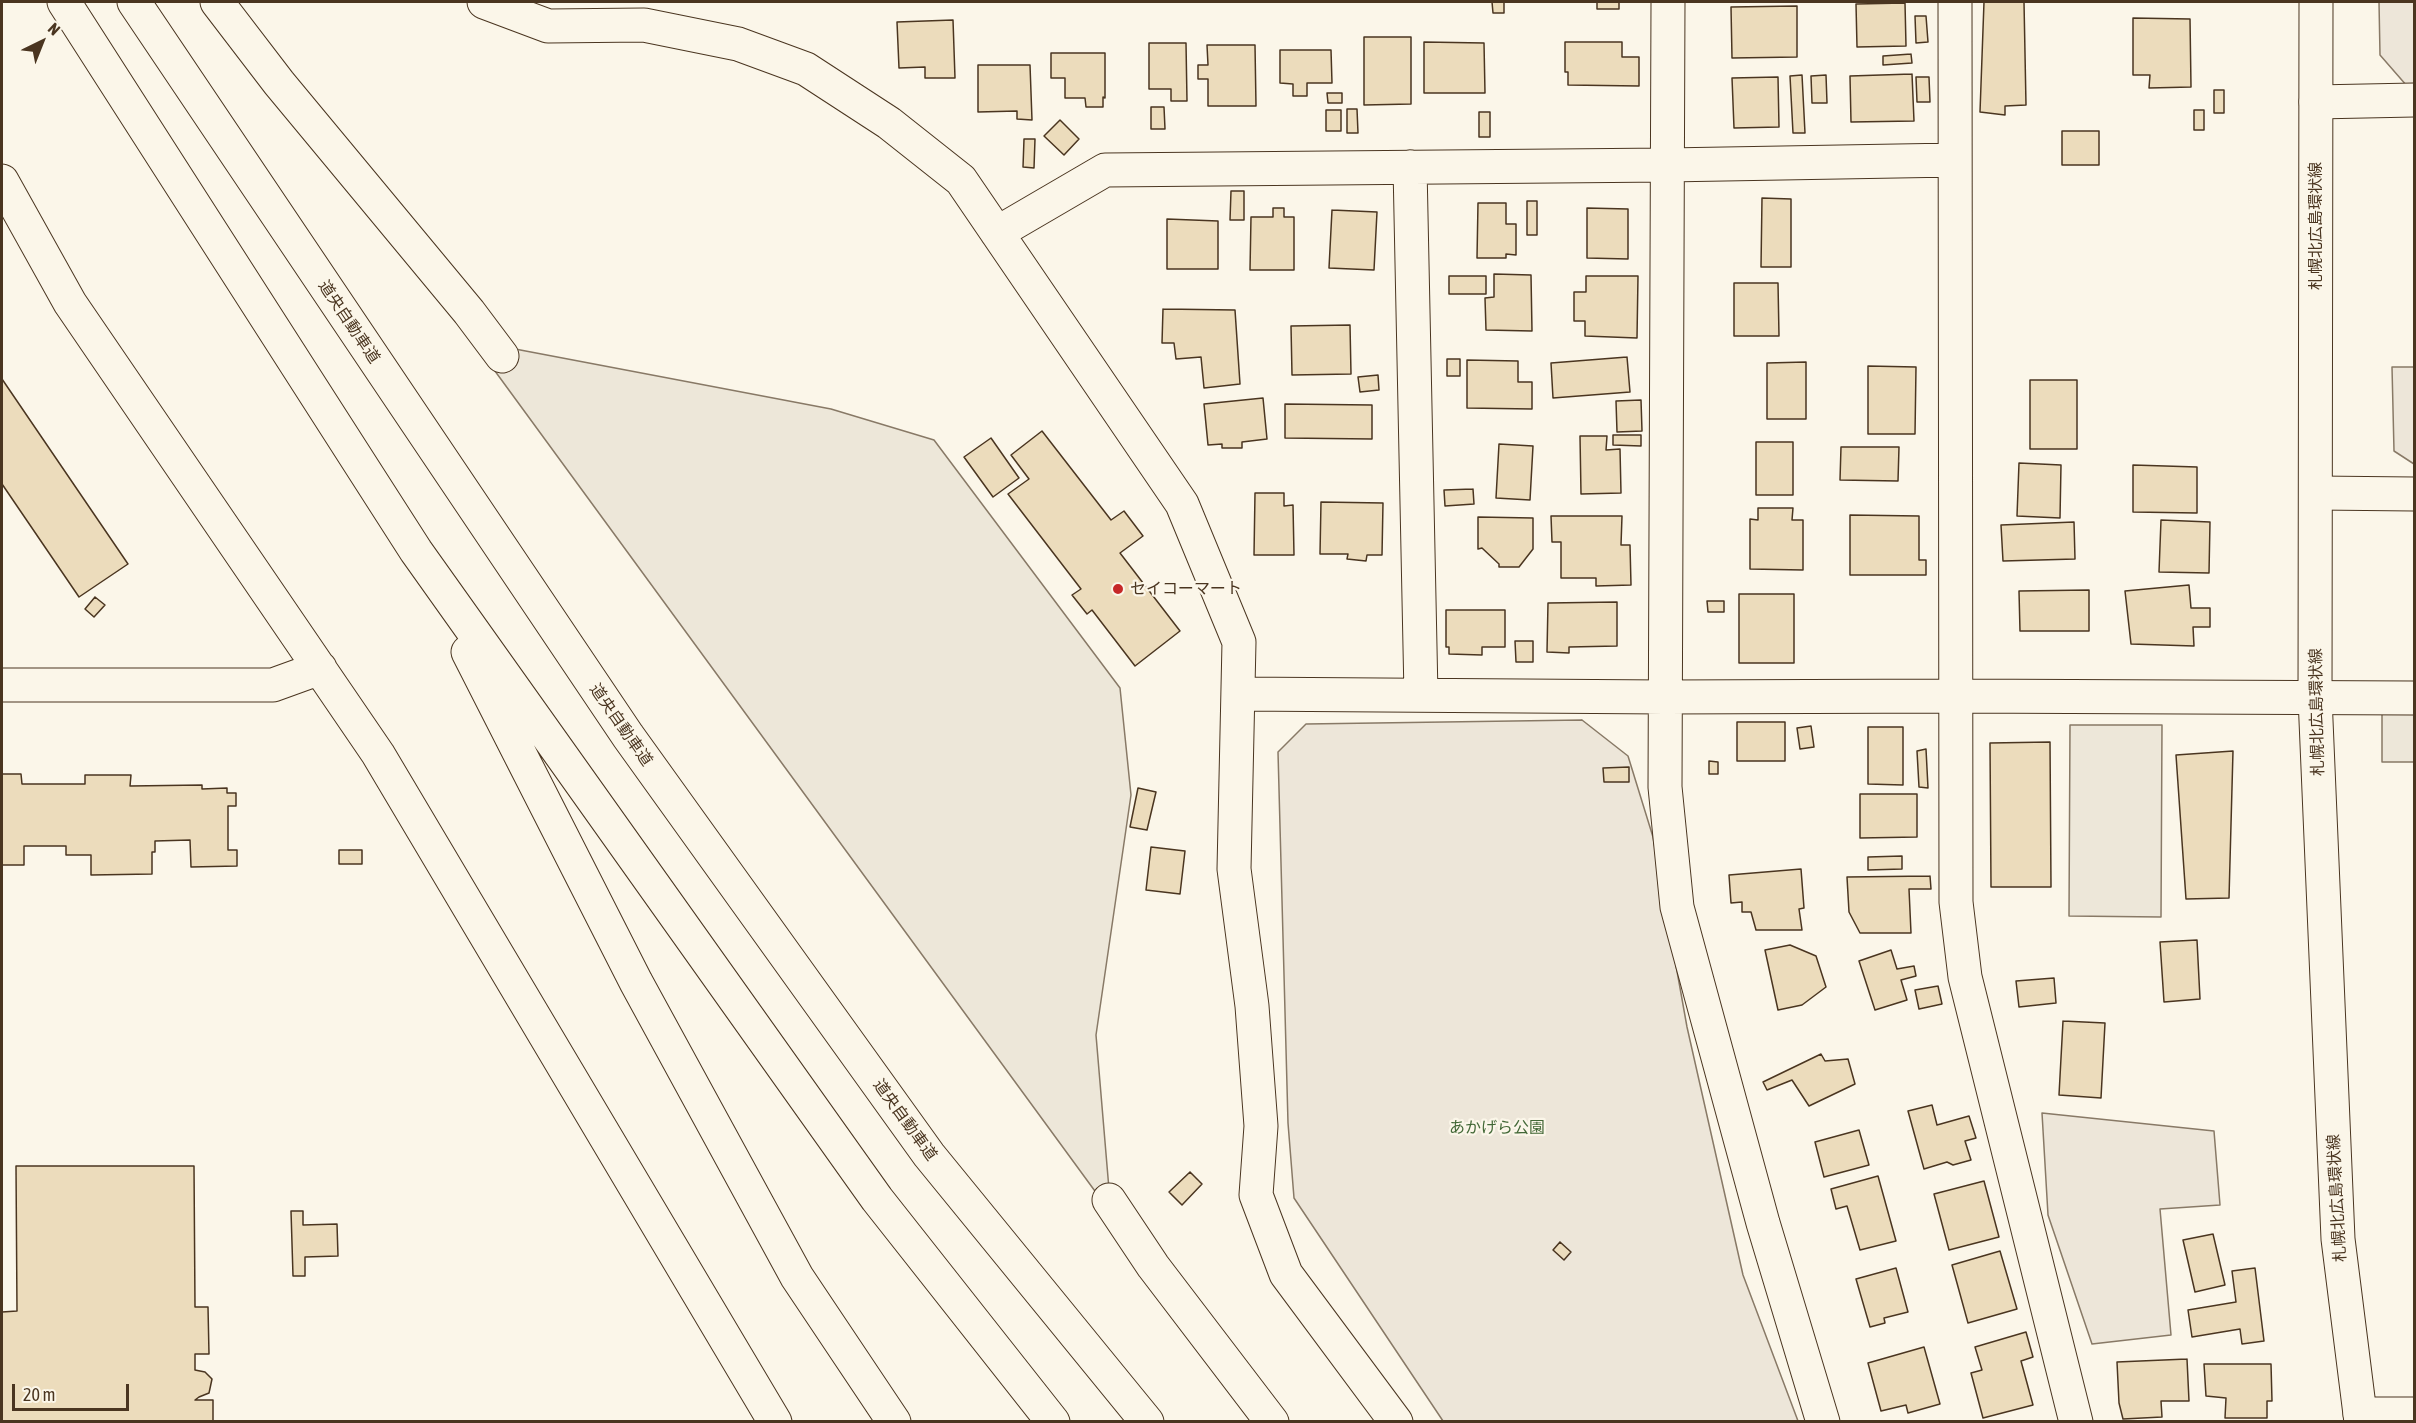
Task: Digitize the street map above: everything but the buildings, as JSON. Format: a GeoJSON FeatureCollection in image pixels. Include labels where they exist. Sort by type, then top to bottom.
{"type":"FeatureCollection","features":[{"type":"Feature","properties":{"kind":"main road"},"geometry":{"type":"LineString","coordinates":[[64,2],[416,551],[877,1199],[1053,1422]]}},
{"type":"Feature","properties":{"kind":"main road","name":"道央自動車道"},"geometry":{"type":"LineString","coordinates":[[134,2],[634,745],[929,1155],[1147,1422]]}},
{"type":"Feature","properties":{"kind":"main road"},"geometry":{"type":"LineString","coordinates":[[217,2],[279,83],[469,312],[502,356]]}},
{"type":"Feature","properties":{"kind":"main road"},"geometry":{"type":"LineString","coordinates":[[484,2],[644,25],[738,44],[806,69],[889,123],[961,180],[1182,504],[1239,642],[1234,869],[1252,1006],[1261,1126],[1256,1195],[1286,1274],[1396,1422]]}},
{"type":"Feature","properties":{"kind":"main road"},"geometry":{"type":"LineString","coordinates":[[1668,2],[1665,787],[1677,907],[1763,1223],[1823,1422]]}},
{"type":"Feature","properties":{"kind":"main road"},"geometry":{"type":"LineString","coordinates":[[1955,2],[1956,902],[1965,977],[2076,1422]]}},
{"type":"Feature","properties":{"kind":"main road","name":"札幌北広島環状線"},"geometry":{"type":"LineString","coordinates":[[2316,2],[2315,697],[2338,1239],[2360,1418]]}},
{"type":"Feature","properties":{"kind":"main road"},"geometry":{"type":"LineString","coordinates":[[2316,102],[2415,100]]}},
{"type":"Feature","properties":{"kind":"main road"},"geometry":{"type":"LineString","coordinates":[[998,233],[1105,170],[1955,160]]}},
{"type":"Feature","properties":{"kind":"main road"},"geometry":{"type":"LineString","coordinates":[[1410,167],[1421,695]]}},
{"type":"Feature","properties":{"kind":"main road"},"geometry":{"type":"LineString","coordinates":[[2,181],[70,303],[378,754],[775,1422]]}},
{"type":"Feature","properties":{"kind":"main road"},"geometry":{"type":"LineString","coordinates":[[2317,494],[2415,494]]}},
{"type":"Feature","properties":{"kind":"main road"},"geometry":{"type":"LineString","coordinates":[[416,551],[636,982],[785,1256],[894,1422]]}},
{"type":"Feature","properties":{"kind":"main road"},"geometry":{"type":"LineString","coordinates":[[2,685],[273,685],[320,668]]}},
{"type":"Feature","properties":{"kind":"main road"},"geometry":{"type":"LineString","coordinates":[[1239,694],[1665,698],[1956,696],[2415,698]]}},
{"type":"Feature","properties":{"kind":"main road"},"geometry":{"type":"LineString","coordinates":[[1109,1200],[1153,1266],[1272,1422]]}},
{"type":"Feature","properties":{"kind":"main road"},"geometry":{"type":"LineString","coordinates":[[2360,1418],[2415,1414]]}},
{"type":"Feature","properties":{"kind":"green space"},"geometry":{"type":"Polygon","coordinates":[[[2379,2],[2414,2],[2414,86],[2407,86],[2380,55],[2379,2]]]}},
{"type":"Feature","properties":{"kind":"green space"},"geometry":{"type":"Polygon","coordinates":[[[2392,367],[2414,367],[2414,464],[2394,451],[2392,367]]]}},
{"type":"Feature","properties":{"kind":"green space","name":"あかげら公園"},"geometry":{"type":"Polygon","coordinates":[[[1582,720],[1628,756],[1653,837],[1687,1027],[1743,1275],[1798,1421],[1443,1421],[1294,1198],[1288,1123],[1278,752],[1306,724],[1582,720]]]}},
{"type":"Feature","properties":{"kind":"green space"},"geometry":{"type":"Polygon","coordinates":[[[2042,1113],[2214,1131],[2220,1205],[2160,1209],[2171,1335],[2092,1344],[2048,1215],[2042,1113]]]}},
{"type":"Feature","properties":{"kind":"shaded area"},"geometry":{"type":"Polygon","coordinates":[[[473,341],[831,409],[934,440],[1120,688],[1131,795],[1096,1035],[1111,1213],[473,341]]]}},
{"type":"Feature","properties":{"kind":"shaded area"},"geometry":{"type":"Polygon","coordinates":[[[2382,713],[2414,713],[2414,762],[2382,762],[2382,713]]]}},
{"type":"Feature","properties":{"kind":"shaded area"},"geometry":{"type":"Polygon","coordinates":[[[2070,725],[2162,725],[2161,917],[2069,916],[2070,725]]]}},
{"type":"Feature","properties":{"kind":"place","name":"セイコーマート"},"geometry":{"type":"Point","coordinates":[1118,589]}}]}
